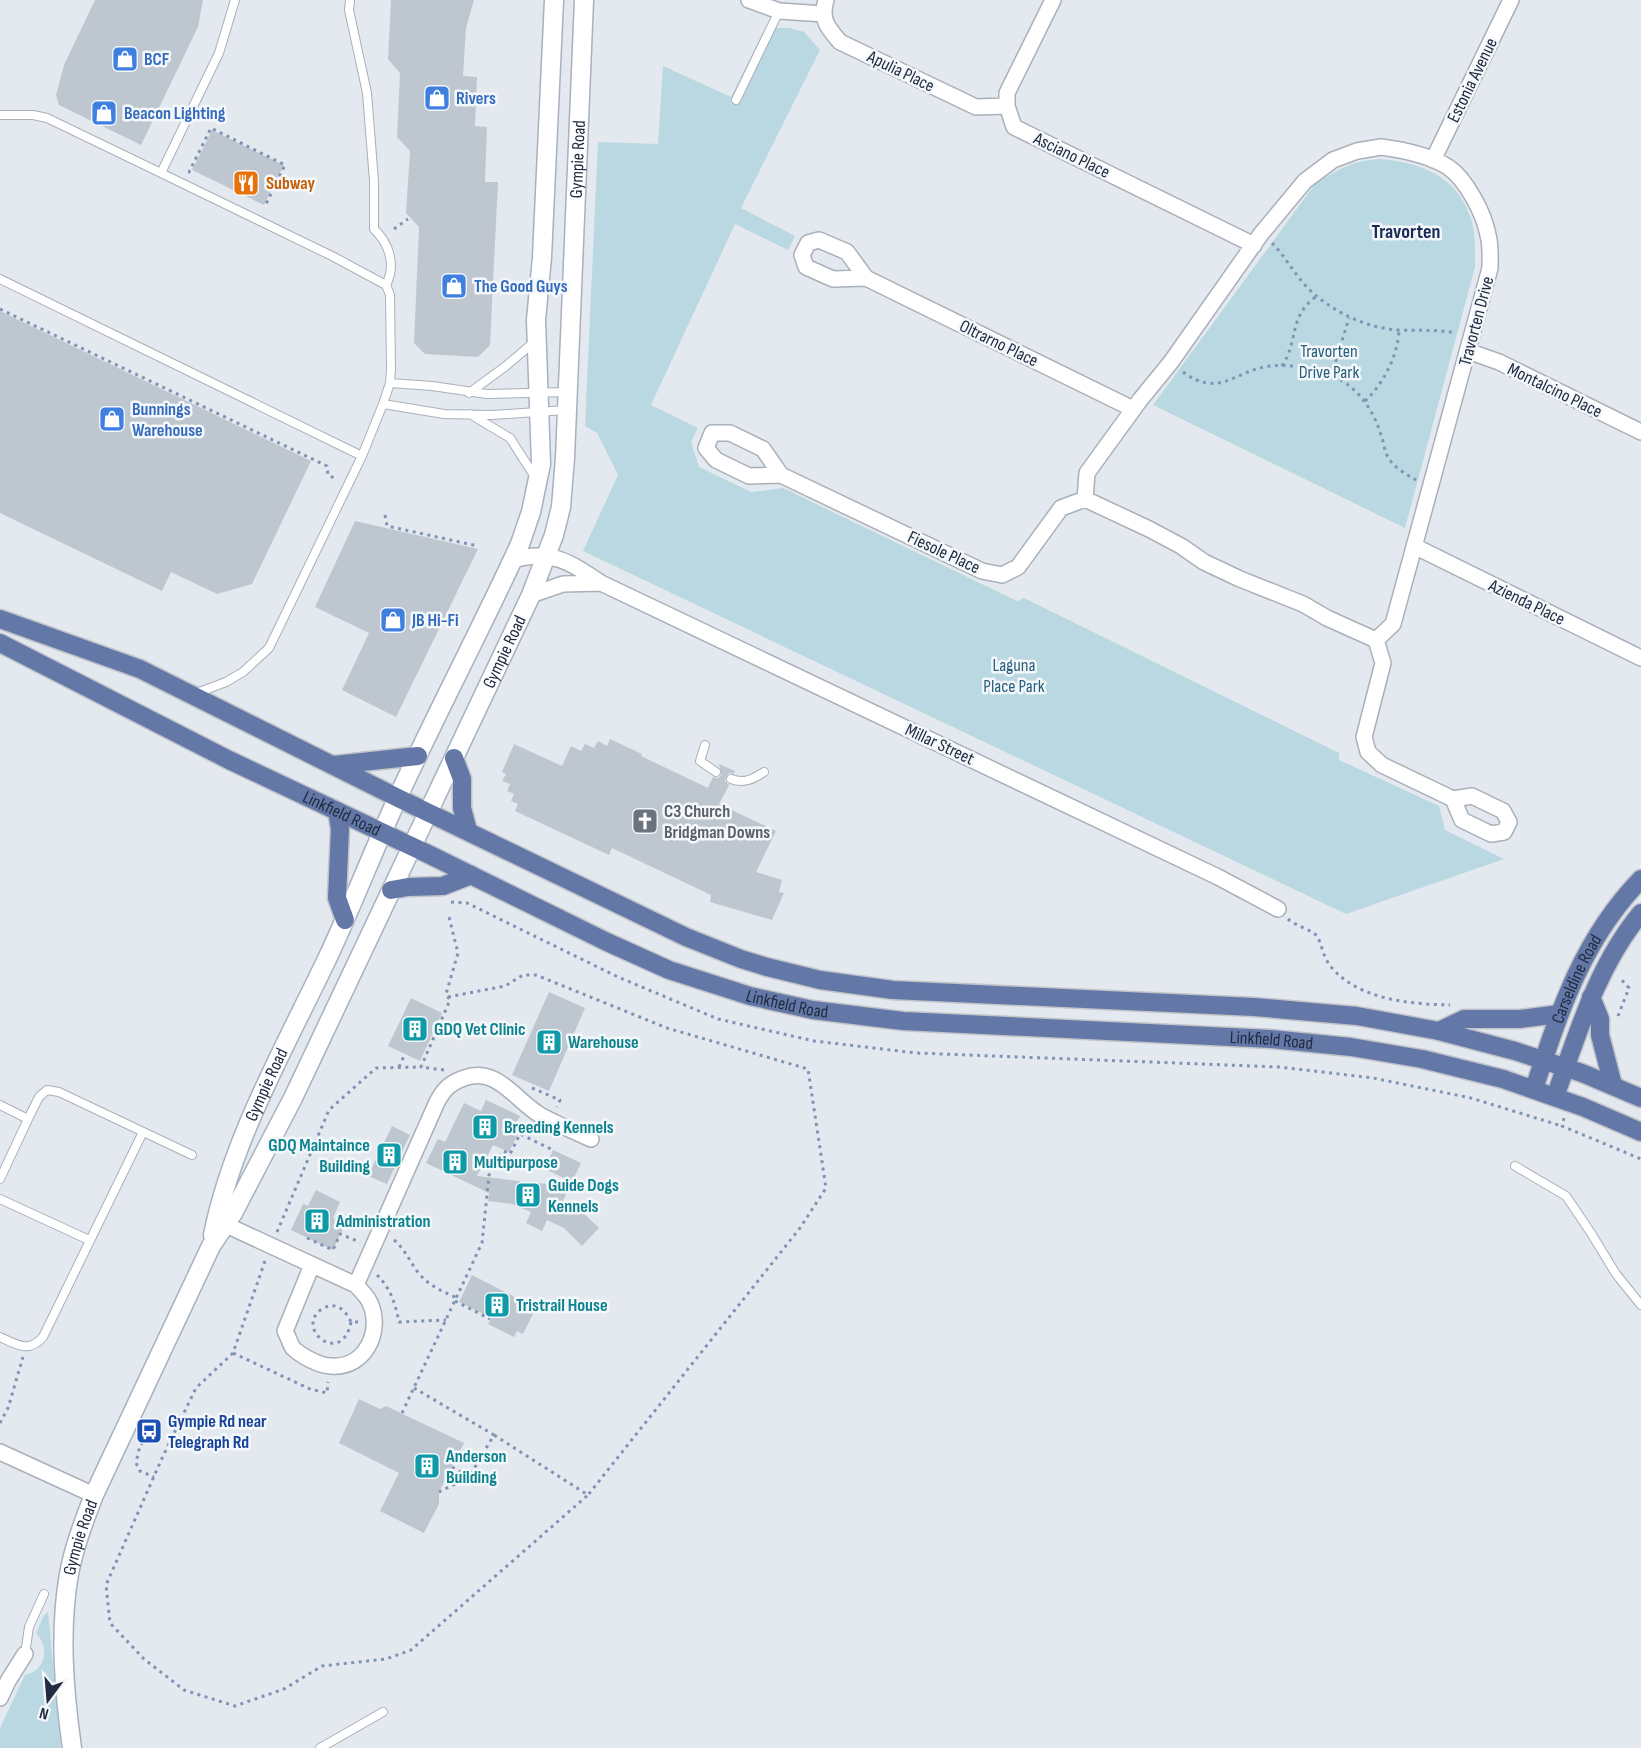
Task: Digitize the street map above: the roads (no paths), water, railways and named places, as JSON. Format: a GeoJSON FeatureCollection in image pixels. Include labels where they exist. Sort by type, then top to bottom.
{"type":"FeatureCollection","features":[{"type":"Feature","properties":{"kind":"main road","name":"Gympie Road"},"geometry":{"type":"LineString","coordinates":[[211,1246],[220,1200],[233,1162],[345,920],[398,798],[527,526],[538,481],[541,447],[536,341],[555,0]]}},
{"type":"Feature","properties":{"kind":"main road","name":"Gympie Road"},"geometry":{"type":"LineString","coordinates":[[72,1748],[64,1689],[67,1587],[80,1534],[94,1495],[211,1246],[233,1213],[293,1098],[531,595],[547,556],[561,507],[568,400],[584,0]]}},
{"type":"Feature","properties":{"kind":"main road","name":"Linkfield Road"},"geometry":{"type":"LineString","coordinates":[[0,619],[118,660],[192,694],[398,798],[710,947],[768,967],[820,980],[893,990],[1306,1011],[1357,1016],[1439,1030],[1544,1060],[1613,1085],[1641,1098]]}},
{"type":"Feature","properties":{"kind":"main road","name":"Linkfield Road"},"geometry":{"type":"LineString","coordinates":[[0,644],[123,704],[229,760],[383,832],[607,942],[669,970],[704,982],[777,1003],[844,1015],[903,1021],[1308,1041],[1422,1059],[1464,1068],[1534,1089],[1641,1132]]}},
{"type":"Feature","properties":{"kind":"main road"},"geometry":{"type":"LineString","coordinates":[[334,765],[418,756]]}},
{"type":"Feature","properties":{"kind":"main road"},"geometry":{"type":"LineString","coordinates":[[454,758],[462,779],[462,808],[468,831]]}},
{"type":"Feature","properties":{"kind":"main road"},"geometry":{"type":"LineString","coordinates":[[337,811],[340,841],[337,898],[345,920]]}},
{"type":"Feature","properties":{"kind":"main road"},"geometry":{"type":"LineString","coordinates":[[391,890],[443,885],[471,875]]}},
{"type":"Feature","properties":{"kind":"main road","name":"Carseldine Road"},"geometry":{"type":"LineString","coordinates":[[1534,1089],[1559,1014],[1596,934],[1612,911],[1641,879]]}},
{"type":"Feature","properties":{"kind":"main road","name":"Carseldine Road"},"geometry":{"type":"LineString","coordinates":[[1555,1097],[1591,996],[1607,963],[1641,913]]}},
{"type":"Feature","properties":{"kind":"main road"},"geometry":{"type":"LineString","coordinates":[[1591,996],[1600,1018],[1600,1035],[1613,1085]]}},
{"type":"Feature","properties":{"kind":"main road"},"geometry":{"type":"LineString","coordinates":[[1439,1030],[1464,1019],[1527,1018],[1559,1014]]}},
{"type":"Feature","properties":{"kind":"street"},"geometry":{"type":"LineString","coordinates":[[749,0],[779,11],[825,7]]}},
{"type":"Feature","properties":{"kind":"street"},"geometry":{"type":"LineString","coordinates":[[1007,106],[1007,93],[1053,0]]}},
{"type":"Feature","properties":{"kind":"street","name":"Estonia Avenue"},"geometry":{"type":"LineString","coordinates":[[1433,160],[1511,0]]}},
{"type":"Feature","properties":{"kind":"street","name":"Apulia Place"},"geometry":{"type":"LineString","coordinates":[[825,7],[826,26],[840,42],[976,107],[1007,106]]}},
{"type":"Feature","properties":{"kind":"street","name":"Asciano Place"},"geometry":{"type":"LineString","coordinates":[[1007,106],[1014,127],[1258,240]]}},
{"type":"Feature","properties":{"kind":"street","name":"Travorten Drive"},"geometry":{"type":"LineString","coordinates":[[1085,499],[1087,473],[1133,409],[1171,362],[1258,240],[1305,181],[1333,160],[1358,151],[1381,147],[1403,150],[1450,168],[1467,187],[1480,210],[1489,237],[1490,268],[1393,624],[1376,640]]}},
{"type":"Feature","properties":{"kind":"street","name":"Oltrarno Place"},"geometry":{"type":"LineString","coordinates":[[866,278],[1133,409]]}},
{"type":"Feature","properties":{"kind":"street","name":"Montalcino Place"},"geometry":{"type":"LineString","coordinates":[[1470,345],[1499,362],[1641,432]]}},
{"type":"Feature","properties":{"kind":"street","name":"Fiesole Place"},"geometry":{"type":"LineString","coordinates":[[782,475],[982,571],[1002,575],[1018,567],[1061,508],[1085,499]]}},
{"type":"Feature","properties":{"kind":"street"},"geometry":{"type":"LineString","coordinates":[[1085,499],[1157,533],[1204,562],[1303,604],[1327,618],[1376,640],[1383,663],[1364,736],[1368,752],[1382,765],[1453,799]]}},
{"type":"Feature","properties":{"kind":"street","name":"Azienda Place"},"geometry":{"type":"LineString","coordinates":[[1414,546],[1641,658]]}},
{"type":"Feature","properties":{"kind":"street","name":"Millar Street"},"geometry":{"type":"LineString","coordinates":[[512,560],[530,555],[567,561],[601,583],[1218,876],[1278,909]]}},
{"type":"Feature","properties":{"kind":"street","name":"Millar Street"},"geometry":{"type":"LineString","coordinates":[[531,595],[562,584],[601,583]]}},
{"type":"Feature","properties":{"kind":"street"},"geometry":{"type":"LineString","coordinates":[[356,1285],[445,1088],[454,1082],[470,1076],[486,1076],[502,1084],[527,1106],[591,1138]]}},
{"type":"Feature","properties":{"kind":"street"},"geometry":{"type":"LineString","coordinates":[[224,1224],[356,1285],[370,1302],[374,1320],[372,1341],[361,1356],[345,1365],[330,1367],[312,1360],[292,1347],[285,1331],[312,1265]]}},
{"type":"Feature","properties":{"kind":"street"},"geometry":{"type":"LineString","coordinates":[[0,1452],[94,1495]]}},
{"type":"Feature","properties":{"kind":"street"},"geometry":{"type":"LineString","coordinates":[[0,1698],[26,1654]]}},
{"type":"Feature","properties":{"kind":"lane"},"geometry":{"type":"LineString","coordinates":[[161,173],[219,53],[235,0]]}},
{"type":"Feature","properties":{"kind":"lane"},"geometry":{"type":"LineString","coordinates":[[350,0],[349,10],[367,93],[374,181],[374,229],[380,234],[392,259],[392,274],[386,285]]}},
{"type":"Feature","properties":{"kind":"lane"},"geometry":{"type":"LineString","coordinates":[[736,100],[779,11]]}},
{"type":"Feature","properties":{"kind":"lane"},"geometry":{"type":"LineString","coordinates":[[0,115],[33,115],[47,118],[342,261],[386,285],[390,295],[390,383],[383,404],[362,456],[268,648],[243,672],[226,682],[192,694]]}},
{"type":"Feature","properties":{"kind":"lane"},"geometry":{"type":"LineString","coordinates":[[0,279],[362,456]]}},
{"type":"Feature","properties":{"kind":"lane"},"geometry":{"type":"LineString","coordinates":[[469,393],[536,341]]}},
{"type":"Feature","properties":{"kind":"lane"},"geometry":{"type":"LineString","coordinates":[[390,383],[432,386],[469,393],[538,393],[568,400]]}},
{"type":"Feature","properties":{"kind":"lane"},"geometry":{"type":"LineString","coordinates":[[383,404],[444,414],[470,414],[540,411],[568,400]]}},
{"type":"Feature","properties":{"kind":"lane"},"geometry":{"type":"LineString","coordinates":[[470,414],[510,438],[538,481]]}},
{"type":"Feature","properties":{"kind":"lane"},"geometry":{"type":"LineString","coordinates":[[705,745],[700,761],[716,772]]}},
{"type":"Feature","properties":{"kind":"lane"},"geometry":{"type":"LineString","coordinates":[[731,779],[739,782],[751,780],[764,772]]}},
{"type":"Feature","properties":{"kind":"lane"},"geometry":{"type":"LineString","coordinates":[[0,1179],[39,1097],[47,1090],[59,1092],[192,1155]]}},
{"type":"Feature","properties":{"kind":"lane"},"geometry":{"type":"LineString","coordinates":[[0,1105],[28,1119]]}},
{"type":"Feature","properties":{"kind":"lane"},"geometry":{"type":"LineString","coordinates":[[0,1337],[27,1347],[37,1345],[44,1337],[143,1132]]}},
{"type":"Feature","properties":{"kind":"lane"},"geometry":{"type":"LineString","coordinates":[[1515,1166],[1566,1196],[1616,1274],[1641,1305]]}},
{"type":"Feature","properties":{"kind":"lane"},"geometry":{"type":"LineString","coordinates":[[0,1199],[89,1240]]}},
{"type":"Feature","properties":{"kind":"lane"},"geometry":{"type":"LineString","coordinates":[[26,1654],[29,1627],[44,1594]]}},
{"type":"Feature","properties":{"kind":"lane"},"geometry":{"type":"LineString","coordinates":[[320,1748],[383,1713]]}},
{"type":"Feature","properties":{"kind":"place","name":"BCF"},"geometry":{"type":"Point","coordinates":[125,59]}},
{"type":"Feature","properties":{"kind":"place","name":"Rivers"},"geometry":{"type":"Point","coordinates":[437,98]}},
{"type":"Feature","properties":{"kind":"place","name":"Beacon Lighting"},"geometry":{"type":"Point","coordinates":[104,113]}},
{"type":"Feature","properties":{"kind":"place","name":"Subway"},"geometry":{"type":"Point","coordinates":[246,183]}},
{"type":"Feature","properties":{"kind":"place","name":"The Good Guys"},"geometry":{"type":"Point","coordinates":[454,286]}},
{"type":"Feature","properties":{"kind":"place","name":"Bunnings Warehouse"},"geometry":{"type":"Point","coordinates":[112,419]}},
{"type":"Feature","properties":{"kind":"place","name":"JB Hi-Fi"},"geometry":{"type":"Point","coordinates":[393,620]}},
{"type":"Feature","properties":{"kind":"place","name":"C3 Church Bridgman Downs"},"geometry":{"type":"Point","coordinates":[645,821]}},
{"type":"Feature","properties":{"kind":"place","name":"GDQ Vet Clinic"},"geometry":{"type":"Point","coordinates":[415,1029]}},
{"type":"Feature","properties":{"kind":"place","name":"Warehouse"},"geometry":{"type":"Point","coordinates":[549,1042]}},
{"type":"Feature","properties":{"kind":"place","name":"Breeding Kennels"},"geometry":{"type":"Point","coordinates":[485,1127]}},
{"type":"Feature","properties":{"kind":"place","name":"GDQ Maintaince Building"},"geometry":{"type":"Point","coordinates":[389,1155]}},
{"type":"Feature","properties":{"kind":"place","name":"Multipurpose"},"geometry":{"type":"Point","coordinates":[455,1162]}},
{"type":"Feature","properties":{"kind":"place","name":"Guide Dogs Kennels"},"geometry":{"type":"Point","coordinates":[528,1195]}},
{"type":"Feature","properties":{"kind":"place","name":"Administration"},"geometry":{"type":"Point","coordinates":[317,1221]}},
{"type":"Feature","properties":{"kind":"place","name":"Tristrail House"},"geometry":{"type":"Point","coordinates":[497,1305]}},
{"type":"Feature","properties":{"kind":"place","name":"Gympie Rd near Telegraph Rd"},"geometry":{"type":"Point","coordinates":[149,1431]}},
{"type":"Feature","properties":{"kind":"place","name":"Anderson Building"},"geometry":{"type":"Point","coordinates":[427,1466]}},
{"type":"Feature","properties":{"kind":"district","name":"Travorten"},"geometry":{"type":"Point","coordinates":[1406,231]}},
{"type":"Feature","properties":{"kind":"park label","name":"Travorten Drive Park"},"geometry":{"type":"Point","coordinates":[1329,361]}},
{"type":"Feature","properties":{"kind":"park label","name":"Laguna Place Park"},"geometry":{"type":"Point","coordinates":[1014,675]}}]}
